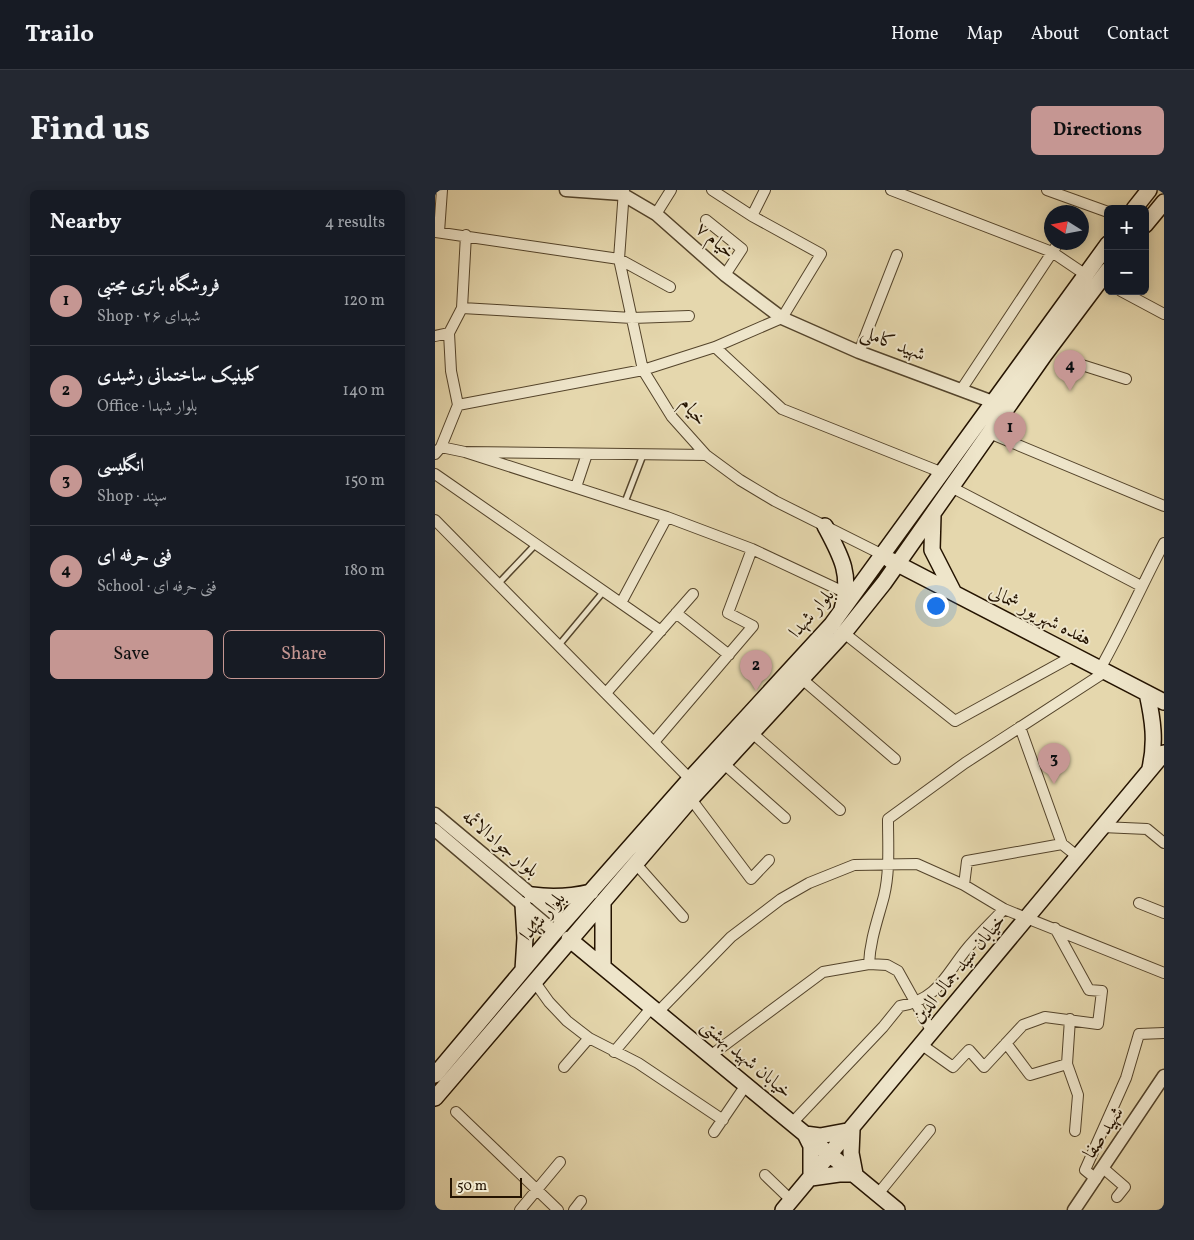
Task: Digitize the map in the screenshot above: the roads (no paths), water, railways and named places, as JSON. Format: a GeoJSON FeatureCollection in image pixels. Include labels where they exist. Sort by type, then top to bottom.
{"type":"FeatureCollection","features":[{"type":"Feature","properties":{"kind":"main road"},"geometry":{"type":"LineString","coordinates":[[1137,205],[1148,191]]}},
{"type":"Feature","properties":{"kind":"main road"},"geometry":{"type":"LineString","coordinates":[[1149,220],[1164,202]]}},
{"type":"Feature","properties":{"kind":"main road","name":"بلوار شهدا"},"geometry":{"type":"LineString","coordinates":[[435,1076],[529,976],[569,939],[723,763],[844,633],[849,606],[883,555],[1104,250]]}},
{"type":"Feature","properties":{"kind":"main road","name":"بلوار شهدا"},"geometry":{"type":"LineString","coordinates":[[435,1098],[529,976],[560,927],[690,778],[849,606],[897,564],[989,433],[1104,280]]}},
{"type":"Feature","properties":{"kind":"main road"},"geometry":{"type":"LineString","coordinates":[[933,514],[932,550],[954,593]]}},
{"type":"Feature","properties":{"kind":"main road"},"geometry":{"type":"LineString","coordinates":[[910,519],[913,526],[923,529]]}},
{"type":"Feature","properties":{"kind":"main road"},"geometry":{"type":"LineString","coordinates":[[825,526],[842,558],[849,606]]}},
{"type":"Feature","properties":{"kind":"main road","name":"هفده شهریور شمالی"},"geometry":{"type":"LineString","coordinates":[[883,555],[1164,702]]}},
{"type":"Feature","properties":{"kind":"main road"},"geometry":{"type":"LineString","coordinates":[[1147,693],[1154,727],[1155,748],[1150,768]]}},
{"type":"Feature","properties":{"kind":"main road","name":"خیابان سید جمال الدین"},"geometry":{"type":"LineString","coordinates":[[787,1205],[1164,753]]}},
{"type":"Feature","properties":{"kind":"main road"},"geometry":{"type":"LineString","coordinates":[[529,976],[525,938],[527,900],[591,892]]}},
{"type":"Feature","properties":{"kind":"main road"},"geometry":{"type":"LineString","coordinates":[[603,902],[603,967]]}},
{"type":"Feature","properties":{"kind":"main road","name":"خیابان شهید بهشتی"},"geometry":{"type":"LineString","coordinates":[[560,927],[569,939],[897,1210]]}},
{"type":"Feature","properties":{"kind":"main road"},"geometry":{"type":"LineString","coordinates":[[851,1130],[851,1153],[855,1174],[827,1174],[811,1178],[811,1146],[805,1134],[820,1136],[851,1130]]}},
{"type":"Feature","properties":{"kind":"street"},"geometry":{"type":"LineString","coordinates":[[442,190],[437,232],[619,259],[670,287]]}},
{"type":"Feature","properties":{"kind":"street"},"geometry":{"type":"LineString","coordinates":[[566,190],[623,192]]}},
{"type":"Feature","properties":{"kind":"street"},"geometry":{"type":"LineString","coordinates":[[656,214],[671,190]]}},
{"type":"Feature","properties":{"kind":"street"},"geometry":{"type":"LineString","coordinates":[[458,405],[643,370],[715,348],[782,318],[821,254],[752,216],[712,190]]}},
{"type":"Feature","properties":{"kind":"street"},"geometry":{"type":"LineString","coordinates":[[752,216],[765,190]]}},
{"type":"Feature","properties":{"kind":"street"},"geometry":{"type":"LineString","coordinates":[[891,190],[1051,252],[1086,275]]}},
{"type":"Feature","properties":{"kind":"street"},"geometry":{"type":"LineString","coordinates":[[1047,190],[1104,210]]}},
{"type":"Feature","properties":{"kind":"street","name":"خیام ۷"},"geometry":{"type":"LineString","coordinates":[[623,192],[656,214],[725,275],[782,318]]}},
{"type":"Feature","properties":{"kind":"street","name":"خیام"},"geometry":{"type":"LineString","coordinates":[[623,192],[619,259],[643,370],[673,417],[706,456],[768,497],[883,555]]}},
{"type":"Feature","properties":{"kind":"street"},"geometry":{"type":"LineString","coordinates":[[706,220],[742,249],[725,275]]}},
{"type":"Feature","properties":{"kind":"street"},"geometry":{"type":"LineString","coordinates":[[466,235],[462,308],[449,333],[451,371],[458,405],[438,451],[706,456]]}},
{"type":"Feature","properties":{"kind":"street"},"geometry":{"type":"LineString","coordinates":[[961,390],[1051,252]]}},
{"type":"Feature","properties":{"kind":"street"},"geometry":{"type":"LineString","coordinates":[[859,352],[897,255]]}},
{"type":"Feature","properties":{"kind":"street"},"geometry":{"type":"LineString","coordinates":[[1128,295],[1164,314]]}},
{"type":"Feature","properties":{"kind":"street"},"geometry":{"type":"LineString","coordinates":[[462,308],[632,318],[689,316]]}},
{"type":"Feature","properties":{"kind":"street","name":"شهید کاملی"},"geometry":{"type":"LineString","coordinates":[[782,318],[859,352],[993,402]]}},
{"type":"Feature","properties":{"kind":"street"},"geometry":{"type":"LineString","coordinates":[[435,336],[449,333]]}},
{"type":"Feature","properties":{"kind":"street"},"geometry":{"type":"LineString","coordinates":[[715,348],[782,410],[943,472]]}},
{"type":"Feature","properties":{"kind":"street"},"geometry":{"type":"LineString","coordinates":[[1066,360],[1126,379]]}},
{"type":"Feature","properties":{"kind":"street"},"geometry":{"type":"LineString","coordinates":[[989,433],[1164,506]]}},
{"type":"Feature","properties":{"kind":"street"},"geometry":{"type":"LineString","coordinates":[[465,452],[625,502],[752,549],[849,606]]}},
{"type":"Feature","properties":{"kind":"street"},"geometry":{"type":"LineString","coordinates":[[576,487],[587,454]]}},
{"type":"Feature","properties":{"kind":"street"},"geometry":{"type":"LineString","coordinates":[[435,474],[661,631]]}},
{"type":"Feature","properties":{"kind":"street"},"geometry":{"type":"LineString","coordinates":[[951,487],[1141,586]]}},
{"type":"Feature","properties":{"kind":"street"},"geometry":{"type":"LineString","coordinates":[[621,603],[667,517]]}},
{"type":"Feature","properties":{"kind":"street"},"geometry":{"type":"LineString","coordinates":[[435,520],[690,778]]}},
{"type":"Feature","properties":{"kind":"street"},"geometry":{"type":"LineString","coordinates":[[869,964],[869,950],[884,896],[888,865],[888,819],[1103,670],[1141,586],[1164,543]]}},
{"type":"Feature","properties":{"kind":"street"},"geometry":{"type":"LineString","coordinates":[[654,742],[753,626],[728,612],[752,549]]}},
{"type":"Feature","properties":{"kind":"street"},"geometry":{"type":"LineString","coordinates":[[606,693],[693,594]]}},
{"type":"Feature","properties":{"kind":"street"},"geometry":{"type":"LineString","coordinates":[[676,614],[729,655]]}},
{"type":"Feature","properties":{"kind":"street"},"geometry":{"type":"LineString","coordinates":[[844,633],[955,721],[1073,656]]}},
{"type":"Feature","properties":{"kind":"street"},"geometry":{"type":"LineString","coordinates":[[802,678],[895,759]]}},
{"type":"Feature","properties":{"kind":"street"},"geometry":{"type":"LineString","coordinates":[[1020,727],[1062,844],[1077,856]]}},
{"type":"Feature","properties":{"kind":"street"},"geometry":{"type":"LineString","coordinates":[[751,732],[840,810]]}},
{"type":"Feature","properties":{"kind":"street"},"geometry":{"type":"LineString","coordinates":[[723,763],[785,818]]}},
{"type":"Feature","properties":{"kind":"street"},"geometry":{"type":"LineString","coordinates":[[691,799],[751,879],[769,860]]}},
{"type":"Feature","properties":{"kind":"street","name":"بلوار جوادالائمه"},"geometry":{"type":"LineString","coordinates":[[435,814],[527,900]]}},
{"type":"Feature","properties":{"kind":"street"},"geometry":{"type":"LineString","coordinates":[[1101,827],[1147,829],[1164,843]]}},
{"type":"Feature","properties":{"kind":"street","name":"بلوار جوادالائمه"},"geometry":{"type":"LineString","coordinates":[[435,830],[560,927]]}},
{"type":"Feature","properties":{"kind":"street"},"geometry":{"type":"LineString","coordinates":[[964,885],[967,861],[1062,844]]}},
{"type":"Feature","properties":{"kind":"street"},"geometry":{"type":"LineString","coordinates":[[636,864],[683,917]]}},
{"type":"Feature","properties":{"kind":"street"},"geometry":{"type":"LineString","coordinates":[[614,1052],[731,937],[781,899],[809,883],[854,865],[917,864],[964,885],[1004,909],[1164,973]]}},
{"type":"Feature","properties":{"kind":"street"},"geometry":{"type":"LineString","coordinates":[[1139,903],[1164,914]]}},
{"type":"Feature","properties":{"kind":"street"},"geometry":{"type":"LineString","coordinates":[[792,1123],[883,1027],[899,1006],[915,1004],[932,993],[948,977],[965,952],[1004,909]]}},
{"type":"Feature","properties":{"kind":"street"},"geometry":{"type":"LineString","coordinates":[[922,1045],[953,1067],[969,1050],[984,1066],[1023,1025],[1045,1018],[1070,1019],[1098,1024],[1102,991],[1089,990],[1055,928]]}},
{"type":"Feature","properties":{"kind":"street"},"geometry":{"type":"LineString","coordinates":[[710,1056],[823,972],[869,964],[887,965],[898,972],[932,1032]]}},
{"type":"Feature","properties":{"kind":"street"},"geometry":{"type":"LineString","coordinates":[[529,976],[555,1008],[589,1038],[638,1063],[723,1120]]}},
{"type":"Feature","properties":{"kind":"street"},"geometry":{"type":"LineString","coordinates":[[1070,1019],[1067,1064],[1078,1095],[1075,1130]]}},
{"type":"Feature","properties":{"kind":"street"},"geometry":{"type":"LineString","coordinates":[[1096,1179],[1085,1170],[1126,1078],[1139,1034],[1164,1032]]}},
{"type":"Feature","properties":{"kind":"street"},"geometry":{"type":"LineString","coordinates":[[564,1067],[589,1038]]}},
{"type":"Feature","properties":{"kind":"street"},"geometry":{"type":"LineString","coordinates":[[1006,1043],[1030,1075],[1067,1064]]}},
{"type":"Feature","properties":{"kind":"street","name":"شهید صفا"},"geometry":{"type":"LineString","coordinates":[[1074,1210],[1164,1076]]}},
{"type":"Feature","properties":{"kind":"street"},"geometry":{"type":"LineString","coordinates":[[714,1132],[746,1085]]}},
{"type":"Feature","properties":{"kind":"street"},"geometry":{"type":"LineString","coordinates":[[456,1112],[558,1210]]}},
{"type":"Feature","properties":{"kind":"street"},"geometry":{"type":"LineString","coordinates":[[877,1194],[930,1130]]}},
{"type":"Feature","properties":{"kind":"street"},"geometry":{"type":"LineString","coordinates":[[519,1210],[560,1162]]}},
{"type":"Feature","properties":{"kind":"street"},"geometry":{"type":"LineString","coordinates":[[1103,1168],[1125,1187],[1117,1197]]}},
{"type":"Feature","properties":{"kind":"street"},"geometry":{"type":"LineString","coordinates":[[765,1175],[787,1205]]}},
{"type":"Feature","properties":{"kind":"street"},"geometry":{"type":"LineString","coordinates":[[574,1210],[581,1201]]}},
{"type":"Feature","properties":{"kind":"lane"},"geometry":{"type":"LineString","coordinates":[[625,502],[643,455]]}},
{"type":"Feature","properties":{"kind":"lane"},"geometry":{"type":"LineString","coordinates":[[498,584],[536,544]]}},
{"type":"Feature","properties":{"kind":"lane"},"geometry":{"type":"LineString","coordinates":[[559,645],[604,591]]}},
{"type":"Feature","properties":{"kind":"place","name":"فنی حرفه ای"},"geometry":{"type":"Point","coordinates":[1070,391]}},
{"type":"Feature","properties":{"kind":"place","name":"فروشگاه باتری مجتبی"},"geometry":{"type":"Point","coordinates":[1010,453]}},
{"type":"Feature","properties":{"kind":"place","name":"کلینیک ساختمانی رشیدی"},"geometry":{"type":"Point","coordinates":[756,691]}},
{"type":"Feature","properties":{"kind":"place","name":"انگلیسی"},"geometry":{"type":"Point","coordinates":[1054,784]}}]}
